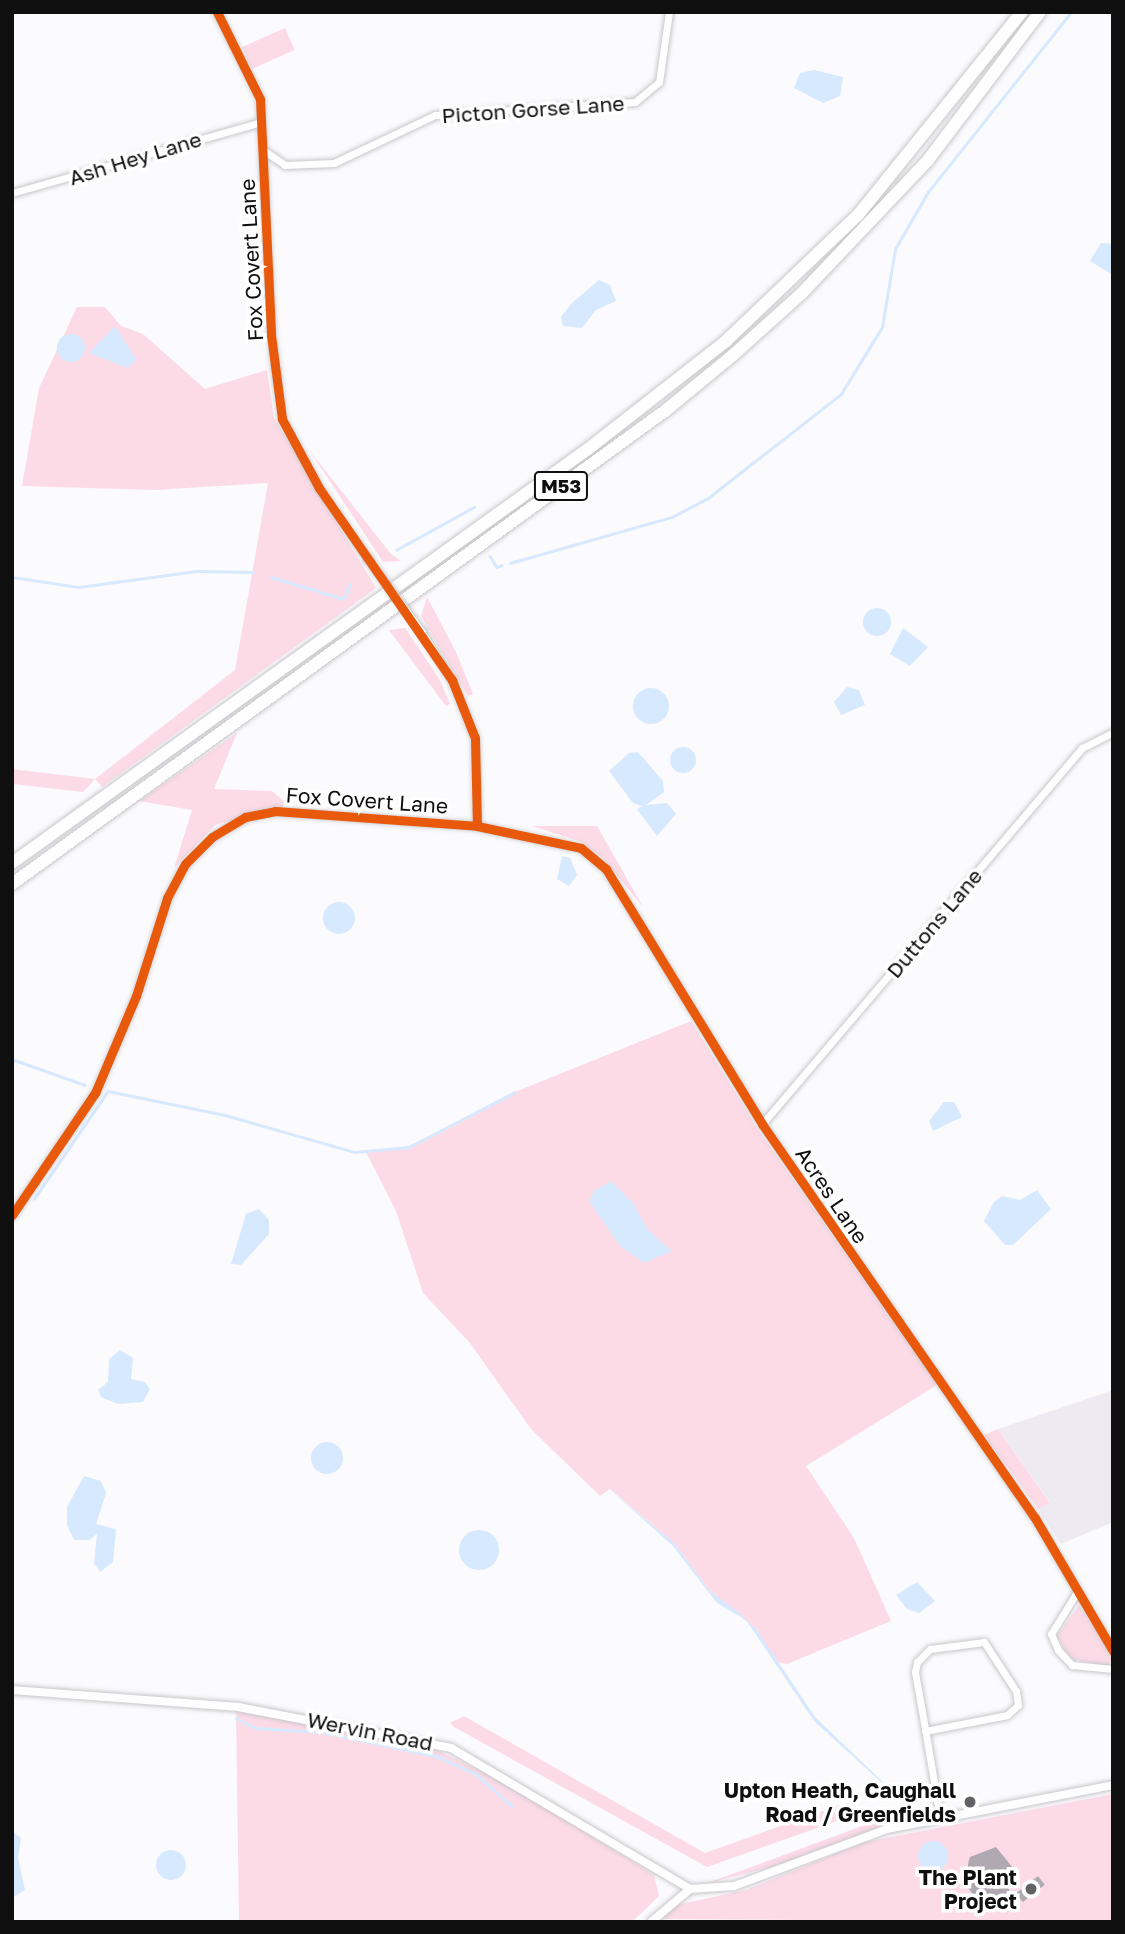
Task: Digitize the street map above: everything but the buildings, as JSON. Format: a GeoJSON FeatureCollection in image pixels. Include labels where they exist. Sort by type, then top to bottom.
{"type":"FeatureCollection","features":[{"type":"Feature","properties":{"kind":"highway","name":"M53"},"geometry":{"type":"LineString","coordinates":[[12,863],[588,449],[726,341],[858,215],[1022,12]]}},
{"type":"Feature","properties":{"kind":"highway","name":"M53"},"geometry":{"type":"LineString","coordinates":[[12,884],[665,411],[733,355],[803,293],[928,160],[1041,12]]}},
{"type":"Feature","properties":{"kind":"street","name":"Fox Covert Lane"},"geometry":{"type":"LineString","coordinates":[[12,1215],[95,1093],[136,996],[167,898],[185,864],[212,837],[245,817],[275,811],[477,826],[475,738],[452,680],[422,632],[319,488],[282,419],[271,335],[262,149],[255,84],[216,12]]}},
{"type":"Feature","properties":{"kind":"street","name":"Picton Gorse Lane"},"geometry":{"type":"LineString","coordinates":[[262,149],[285,165],[334,163],[435,115],[635,102],[659,82],[669,12]]}},
{"type":"Feature","properties":{"kind":"street","name":"Ash Hey Lane"},"geometry":{"type":"LineString","coordinates":[[12,193],[258,123]]}},
{"type":"Feature","properties":{"kind":"street","name":"Duttons Lane"},"geometry":{"type":"LineString","coordinates":[[762,1124],[1082,748],[1113,732]]}},
{"type":"Feature","properties":{"kind":"street","name":"Acres Lane"},"geometry":{"type":"LineString","coordinates":[[477,826],[581,848],[606,869],[762,1124],[1035,1518],[1113,1651]]}},
{"type":"Feature","properties":{"kind":"street"},"geometry":{"type":"LineString","coordinates":[[1077,1592],[1051,1634],[1058,1650],[1072,1665],[1113,1669]]}},
{"type":"Feature","properties":{"kind":"street"},"geometry":{"type":"LineString","coordinates":[[926,1731],[1007,1715],[1018,1705],[1016,1691],[984,1642],[930,1649],[916,1662],[926,1731],[940,1817]]}},
{"type":"Feature","properties":{"kind":"street","name":"Wervin Road"},"geometry":{"type":"LineString","coordinates":[[12,1690],[238,1707],[451,1748],[690,1889]]}},
{"type":"Feature","properties":{"kind":"street"},"geometry":{"type":"LineString","coordinates":[[651,1922],[690,1889],[734,1886],[887,1829],[1113,1785]]}},
{"type":"Feature","properties":{"kind":"shaded area"},"geometry":{"type":"Polygon","coordinates":[[[285,28],[295,50],[252,69],[242,47],[285,28]]]}},
{"type":"Feature","properties":{"kind":"shaded area"},"geometry":{"type":"Polygon","coordinates":[[[77,307],[105,307],[121,326],[143,334],[205,389],[267,370],[274,418],[376,588],[102,787],[95,779],[235,670],[268,483],[154,490],[22,486],[39,388],[77,307]]]}},
{"type":"Feature","properties":{"kind":"shaded area"},"geometry":{"type":"Polygon","coordinates":[[[310,451],[391,554],[401,561],[383,562],[310,451]]]}},
{"type":"Feature","properties":{"kind":"shaded area"},"geometry":{"type":"Polygon","coordinates":[[[427,597],[456,652],[473,694],[468,696],[421,616],[427,597]]]}},
{"type":"Feature","properties":{"kind":"shaded area"},"geometry":{"type":"Polygon","coordinates":[[[405,628],[440,680],[450,704],[446,706],[389,630],[405,628]]]}},
{"type":"Feature","properties":{"kind":"shaded area"},"geometry":{"type":"Polygon","coordinates":[[[237,733],[214,789],[272,791],[288,805],[215,825],[174,868],[192,810],[139,801],[237,733]]]}},
{"type":"Feature","properties":{"kind":"shaded area"},"geometry":{"type":"Polygon","coordinates":[[[12,769],[95,779],[83,792],[12,784],[12,769]]]}},
{"type":"Feature","properties":{"kind":"shaded area"},"geometry":{"type":"Polygon","coordinates":[[[532,826],[597,826],[643,907],[603,858],[579,841],[532,826]]]}},
{"type":"Feature","properties":{"kind":"shaded area"},"geometry":{"type":"Polygon","coordinates":[[[691,1021],[757,1128],[937,1385],[806,1466],[854,1538],[891,1621],[787,1664],[776,1662],[757,1630],[710,1591],[674,1543],[610,1489],[600,1496],[531,1429],[470,1343],[423,1293],[396,1211],[366,1152],[409,1146],[515,1092],[691,1021]]]}},
{"type":"Feature","properties":{"kind":"shaded area"},"geometry":{"type":"Polygon","coordinates":[[[1113,1390],[1113,1522],[1061,1544],[1038,1509],[1050,1502],[998,1429],[1113,1390]]]}},
{"type":"Feature","properties":{"kind":"shaded area"},"geometry":{"type":"Polygon","coordinates":[[[998,1429],[1050,1503],[1038,1509],[984,1435],[998,1429]]]}},
{"type":"Feature","properties":{"kind":"shaded area"},"geometry":{"type":"Polygon","coordinates":[[[1079,1605],[1113,1657],[1108,1666],[1070,1659],[1057,1636],[1079,1605]]]}},
{"type":"Feature","properties":{"kind":"shaded area"},"geometry":{"type":"Polygon","coordinates":[[[236,1711],[406,1736],[503,1781],[654,1875],[659,1896],[632,1922],[239,1922],[236,1711]]]}},
{"type":"Feature","properties":{"kind":"shaded area"},"geometry":{"type":"Polygon","coordinates":[[[464,1716],[705,1853],[842,1804],[853,1803],[856,1808],[854,1815],[707,1867],[450,1723],[464,1716]]]}},
{"type":"Feature","properties":{"kind":"shaded area"},"geometry":{"type":"Polygon","coordinates":[[[1113,1794],[1113,1922],[662,1919],[676,1905],[746,1890],[865,1842],[1113,1794]]]}},
{"type":"Feature","properties":{"kind":"shaded area"},"geometry":{"type":"Polygon","coordinates":[[[892,1815],[890,1823],[778,1865],[702,1885],[892,1815]]]}},
{"type":"Feature","properties":{"kind":"water"},"geometry":{"type":"Polygon","coordinates":[[[814,70],[843,77],[840,96],[823,103],[794,88],[800,73],[814,70]]]}},
{"type":"Feature","properties":{"kind":"water"},"geometry":{"type":"Polygon","coordinates":[[[1101,243],[1113,244],[1113,275],[1090,261],[1101,243]]]}},
{"type":"Feature","properties":{"kind":"water"},"geometry":{"type":"Polygon","coordinates":[[[599,280],[610,285],[616,301],[596,310],[582,328],[563,326],[561,317],[572,303],[599,280]]]}},
{"type":"Feature","properties":{"kind":"water"},"geometry":{"type":"Polygon","coordinates":[[[115,326],[136,359],[128,368],[89,353],[115,326]]]}},
{"type":"Feature","properties":{"kind":"water"},"geometry":{"type":"Polygon","coordinates":[[[71,334],[81,338],[85,348],[81,358],[71,362],[61,358],[57,348],[61,338],[71,334]]]}},
{"type":"Feature","properties":{"kind":"water"},"geometry":{"type":"Polygon","coordinates":[[[877,608],[887,612],[891,622],[887,632],[877,636],[867,632],[863,622],[867,612],[877,608]]]}},
{"type":"Feature","properties":{"kind":"water"},"geometry":{"type":"Polygon","coordinates":[[[903,628],[928,647],[910,666],[890,654],[903,628]]]}},
{"type":"Feature","properties":{"kind":"water"},"geometry":{"type":"Polygon","coordinates":[[[847,687],[859,690],[865,705],[841,715],[834,702],[847,687]]]}},
{"type":"Feature","properties":{"kind":"water"},"geometry":{"type":"Polygon","coordinates":[[[651,688],[664,693],[669,706],[664,719],[651,724],[638,719],[633,706],[638,693],[651,688]]]}},
{"type":"Feature","properties":{"kind":"water"},"geometry":{"type":"Polygon","coordinates":[[[683,747],[693,750],[696,760],[693,770],[683,773],[673,770],[670,760],[673,750],[683,747]]]}},
{"type":"Feature","properties":{"kind":"water"},"geometry":{"type":"Polygon","coordinates":[[[638,752],[663,781],[664,792],[646,805],[667,803],[676,814],[657,836],[637,809],[642,806],[633,803],[609,771],[629,753],[638,752]]]}},
{"type":"Feature","properties":{"kind":"water"},"geometry":{"type":"Polygon","coordinates":[[[562,856],[570,858],[577,875],[569,886],[557,879],[562,856]]]}},
{"type":"Feature","properties":{"kind":"water"},"geometry":{"type":"Polygon","coordinates":[[[339,902],[351,906],[355,918],[351,930],[339,934],[327,930],[323,918],[327,906],[339,902]]]}},
{"type":"Feature","properties":{"kind":"water"},"geometry":{"type":"Polygon","coordinates":[[[944,1102],[954,1102],[962,1117],[933,1131],[929,1121],[944,1102]]]}},
{"type":"Feature","properties":{"kind":"water"},"geometry":{"type":"Polygon","coordinates":[[[611,1181],[633,1203],[648,1230],[672,1251],[644,1263],[620,1246],[589,1201],[595,1190],[611,1181]]]}},
{"type":"Feature","properties":{"kind":"water"},"geometry":{"type":"Polygon","coordinates":[[[1037,1190],[1051,1209],[1013,1245],[1005,1245],[984,1221],[994,1202],[1002,1196],[1020,1200],[1037,1190]]]}},
{"type":"Feature","properties":{"kind":"water"},"geometry":{"type":"Polygon","coordinates":[[[259,1209],[269,1220],[269,1234],[241,1265],[231,1264],[246,1214],[259,1209]]]}},
{"type":"Feature","properties":{"kind":"water"},"geometry":{"type":"Polygon","coordinates":[[[120,1350],[133,1358],[131,1379],[145,1382],[150,1389],[143,1402],[118,1404],[101,1397],[98,1390],[108,1382],[109,1359],[120,1350]]]}},
{"type":"Feature","properties":{"kind":"water"},"geometry":{"type":"Polygon","coordinates":[[[327,1442],[338,1447],[343,1458],[338,1469],[327,1474],[316,1469],[311,1458],[316,1447],[327,1442]]]}},
{"type":"Feature","properties":{"kind":"water"},"geometry":{"type":"Polygon","coordinates":[[[84,1476],[101,1481],[106,1493],[96,1524],[116,1529],[113,1562],[100,1572],[94,1563],[97,1534],[89,1540],[74,1540],[67,1525],[67,1507],[84,1476]]]}},
{"type":"Feature","properties":{"kind":"water"},"geometry":{"type":"Polygon","coordinates":[[[609,1489],[674,1543],[710,1591],[742,1615],[757,1630],[815,1717],[912,1810],[814,1721],[746,1620],[717,1603],[672,1545],[609,1489]]]}},
{"type":"Feature","properties":{"kind":"water"},"geometry":{"type":"Polygon","coordinates":[[[479,1530],[487,1531],[493,1536],[498,1542],[498,1558],[493,1564],[487,1569],[479,1570],[471,1569],[465,1564],[460,1558],[459,1550],[460,1542],[465,1536],[471,1531],[479,1530]]]}},
{"type":"Feature","properties":{"kind":"water"},"geometry":{"type":"Polygon","coordinates":[[[917,1582],[935,1601],[919,1613],[907,1609],[896,1595],[917,1582]]]}},
{"type":"Feature","properties":{"kind":"water"},"geometry":{"type":"Polygon","coordinates":[[[12,1831],[21,1838],[18,1858],[25,1890],[12,1898],[12,1831]]]}},
{"type":"Feature","properties":{"kind":"water"},"geometry":{"type":"Polygon","coordinates":[[[933,1841],[944,1845],[948,1856],[944,1867],[933,1871],[922,1867],[918,1856],[922,1845],[933,1841]]]}},
{"type":"Feature","properties":{"kind":"water"},"geometry":{"type":"Polygon","coordinates":[[[171,1850],[182,1854],[186,1865],[182,1876],[171,1880],[160,1876],[156,1865],[160,1854],[171,1850]]]}},
{"type":"Feature","properties":{"kind":"waterway"},"geometry":{"type":"LineString","coordinates":[[510,563],[672,517],[708,498],[841,394],[882,327],[895,249],[928,192],[1071,12]]}},
{"type":"Feature","properties":{"kind":"waterway"},"geometry":{"type":"LineString","coordinates":[[396,550],[474,507]]}},
{"type":"Feature","properties":{"kind":"waterway"},"geometry":{"type":"LineString","coordinates":[[490,556],[497,567],[502,565]]}},
{"type":"Feature","properties":{"kind":"waterway"},"geometry":{"type":"LineString","coordinates":[[12,577],[79,587],[196,571],[253,572]]}},
{"type":"Feature","properties":{"kind":"waterway"},"geometry":{"type":"LineString","coordinates":[[271,577],[344,599],[350,584]]}},
{"type":"Feature","properties":{"kind":"waterway"},"geometry":{"type":"LineString","coordinates":[[12,1059],[85,1085]]}},
{"type":"Feature","properties":{"kind":"waterway"},"geometry":{"type":"LineString","coordinates":[[34,1199],[108,1091],[225,1115],[355,1152],[409,1147],[515,1092]]}},
{"type":"Feature","properties":{"kind":"waterway"},"geometry":{"type":"LineString","coordinates":[[236,1718],[256,1728],[321,1732],[436,1756],[476,1774],[512,1806]]}},
{"type":"Feature","properties":{"kind":"cycle path"},"geometry":{"type":"LineString","coordinates":[[217,12],[260,99],[271,335],[282,419],[319,488],[452,680],[475,738],[477,826]]}},
{"type":"Feature","properties":{"kind":"cycle path"},"geometry":{"type":"LineString","coordinates":[[12,1215],[95,1093],[136,996],[167,898],[185,864],[212,837],[245,817],[275,811],[477,826],[581,848],[606,869],[762,1124],[1035,1518],[1113,1651]]}},
{"type":"Feature","properties":{"kind":"place","name":"Upton Heath, Caughall Road / Greenfields"},"geometry":{"type":"Point","coordinates":[970,1802]}},
{"type":"Feature","properties":{"kind":"place","name":"The Plant Project"},"geometry":{"type":"Point","coordinates":[1031,1889]}}]}
